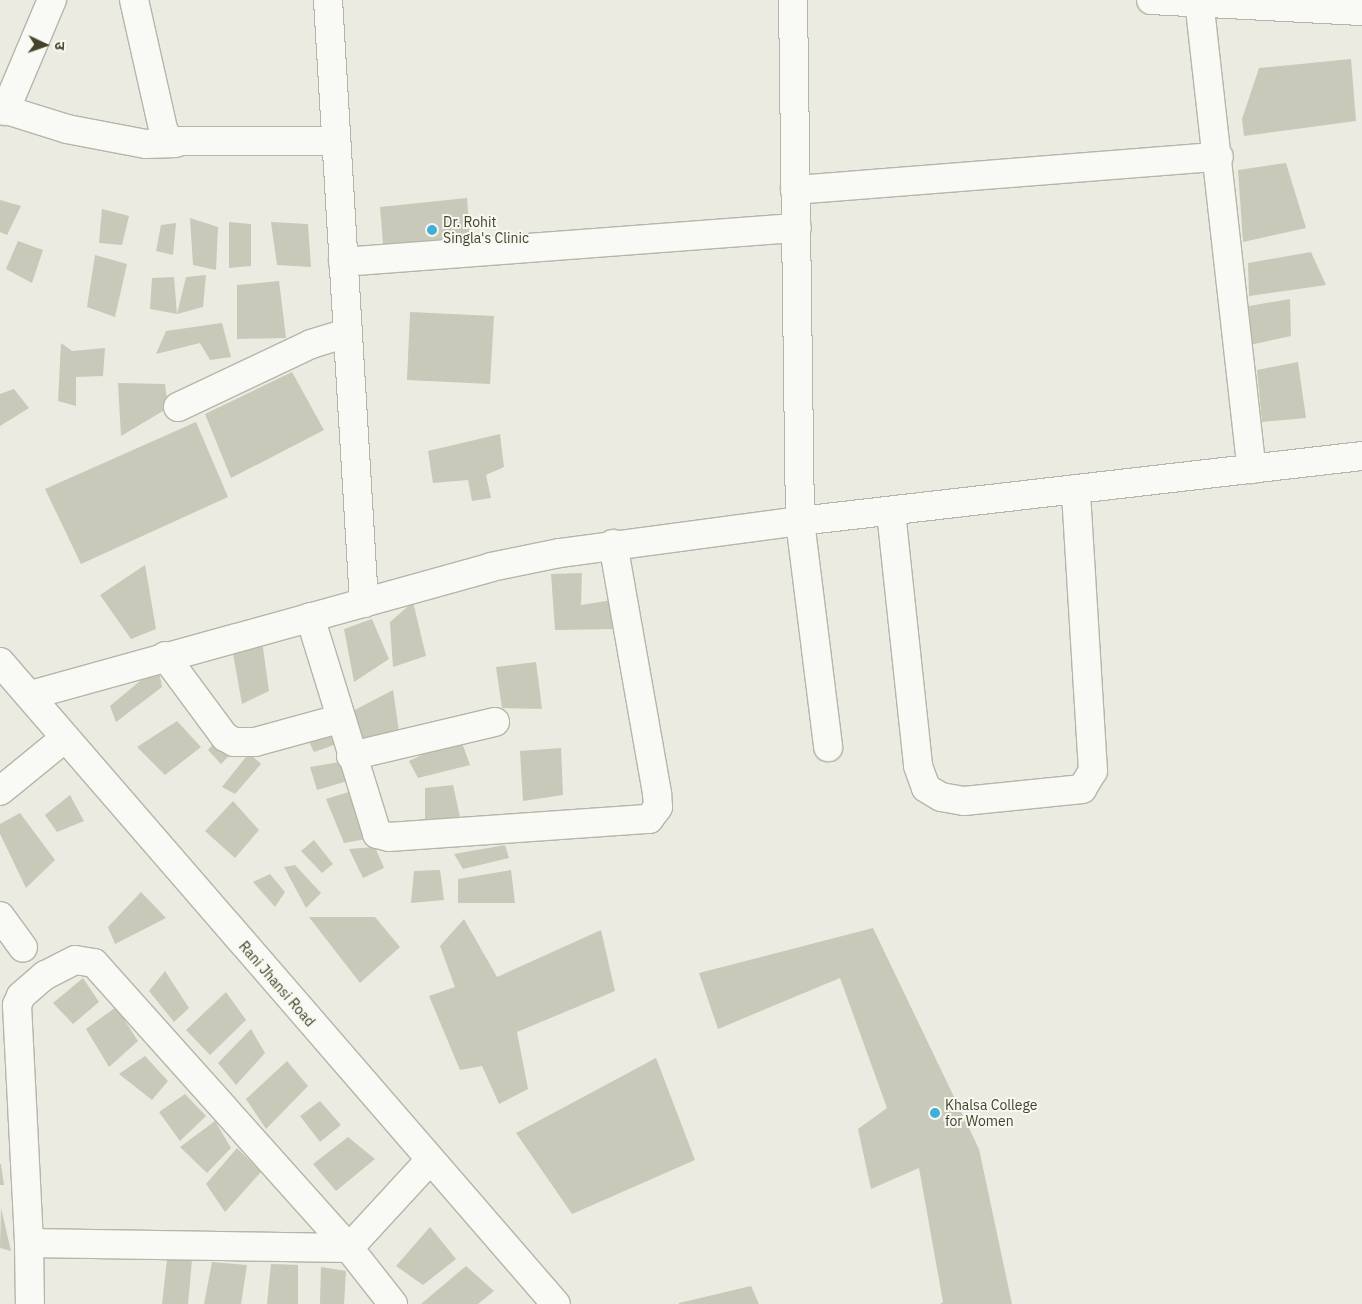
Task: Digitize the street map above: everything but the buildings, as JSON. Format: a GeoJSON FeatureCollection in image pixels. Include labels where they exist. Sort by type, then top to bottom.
{"type":"FeatureCollection","features":[{"type":"Feature","properties":{"kind":"street"},"geometry":{"type":"LineString","coordinates":[[52,0],[3,110],[40,123],[146,144],[334,141]]}},
{"type":"Feature","properties":{"kind":"street"},"geometry":{"type":"LineString","coordinates":[[134,0],[163,129],[169,141],[176,143]]}},
{"type":"Feature","properties":{"kind":"street"},"geometry":{"type":"LineString","coordinates":[[328,0],[334,141],[364,603]]}},
{"type":"Feature","properties":{"kind":"street"},"geometry":{"type":"LineString","coordinates":[[793,0],[800,521],[828,747]]}},
{"type":"Feature","properties":{"kind":"street"},"geometry":{"type":"LineString","coordinates":[[1151,0],[1358,7]]}},
{"type":"Feature","properties":{"kind":"street"},"geometry":{"type":"LineString","coordinates":[[1199,3],[1219,157],[1252,469]]}},
{"type":"Feature","properties":{"kind":"street"},"geometry":{"type":"LineString","coordinates":[[795,190],[1219,157]]}},
{"type":"Feature","properties":{"kind":"street"},"geometry":{"type":"LineString","coordinates":[[343,262],[797,228]]}},
{"type":"Feature","properties":{"kind":"street"},"geometry":{"type":"LineString","coordinates":[[178,407],[312,344],[347,333]]}},
{"type":"Feature","properties":{"kind":"street"},"geometry":{"type":"LineString","coordinates":[[31,695],[165,656],[491,567],[613,544],[1252,469],[1359,462]]}},
{"type":"Feature","properties":{"kind":"street"},"geometry":{"type":"LineString","coordinates":[[891,512],[918,766],[926,788],[941,797],[964,801],[1082,789],[1090,782],[1093,771],[1076,490]]}},
{"type":"Feature","properties":{"kind":"street"},"geometry":{"type":"LineString","coordinates":[[310,617],[370,822],[377,834],[389,837],[649,819],[658,807],[657,793],[613,544]]}},
{"type":"Feature","properties":{"kind":"street"},"geometry":{"type":"LineString","coordinates":[[165,656],[225,737],[234,742],[255,742],[339,719]]}},
{"type":"Feature","properties":{"kind":"street","name":"Rani Jhansi Road"},"geometry":{"type":"LineString","coordinates":[[0,662],[31,695],[65,738],[556,1304]]}},
{"type":"Feature","properties":{"kind":"street"},"geometry":{"type":"LineString","coordinates":[[351,756],[495,722]]}},
{"type":"Feature","properties":{"kind":"street"},"geometry":{"type":"LineString","coordinates":[[0,791],[65,738]]}},
{"type":"Feature","properties":{"kind":"street"},"geometry":{"type":"LineString","coordinates":[[0,916],[23,948]]}},
{"type":"Feature","properties":{"kind":"street"},"geometry":{"type":"LineString","coordinates":[[30,1304],[29,1243],[17,1006],[21,996],[45,975],[74,960],[87,959],[348,1248],[393,1304]]}},
{"type":"Feature","properties":{"kind":"street"},"geometry":{"type":"LineString","coordinates":[[29,1243],[348,1248],[430,1160]]}},
{"type":"Feature","properties":{"kind":"place","name":"Dr. Rohit Singla's Clinic"},"geometry":{"type":"Point","coordinates":[432,230]}},
{"type":"Feature","properties":{"kind":"place","name":"Khalsa College for Women"},"geometry":{"type":"Point","coordinates":[935,1113]}}]}
